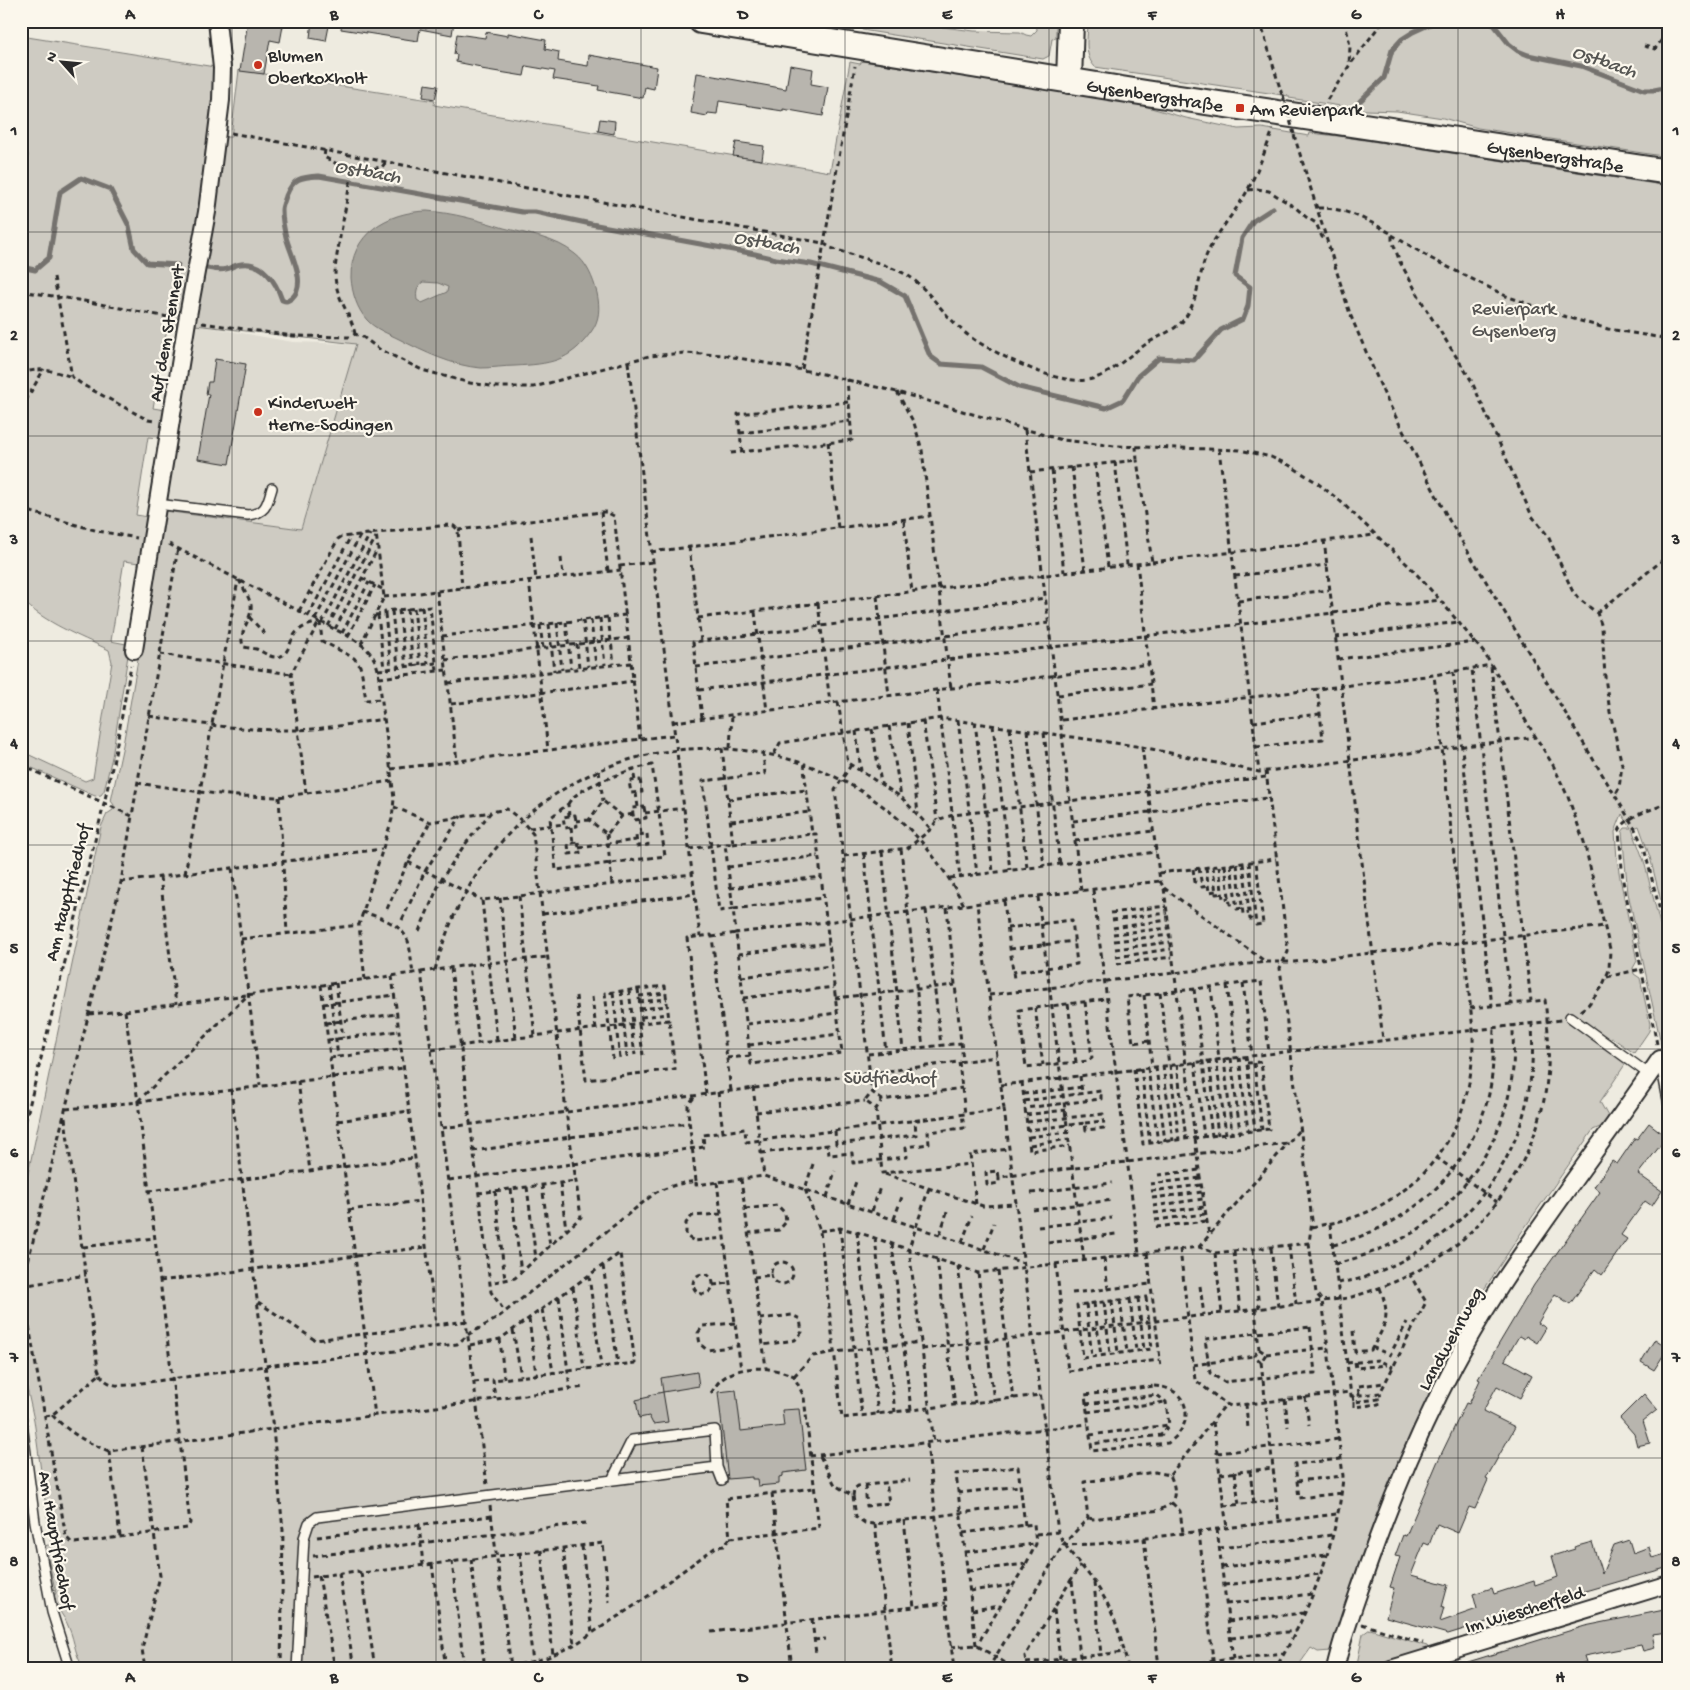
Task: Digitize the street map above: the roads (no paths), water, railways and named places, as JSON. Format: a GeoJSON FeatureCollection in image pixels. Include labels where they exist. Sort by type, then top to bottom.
{"type":"FeatureCollection","features":[{"type":"Feature","properties":{"kind":"street","name":"Auf dem Stennert"},"geometry":{"type":"LineString","coordinates":[[134,650],[187,321],[207,212],[218,130],[222,68],[217,21]]}},
{"type":"Feature","properties":{"kind":"street","name":"Gysenbergstraße"},"geometry":{"type":"LineString","coordinates":[[701,21],[768,26],[858,48],[1069,81],[1280,104],[1312,118],[1669,172]]}},
{"type":"Feature","properties":{"kind":"street"},"geometry":{"type":"LineString","coordinates":[[1069,81],[1071,21]]}},
{"type":"Feature","properties":{"kind":"street","name":"Landwehrweg"},"geometry":{"type":"LineString","coordinates":[[1335,1669],[1349,1620],[1394,1495],[1419,1435],[1456,1362],[1502,1284],[1542,1224],[1660,1059]]}},
{"type":"Feature","properties":{"kind":"street","name":"Im Wiescherfeld"},"geometry":{"type":"LineString","coordinates":[[1391,1669],[1669,1584]]}},
{"type":"Feature","properties":{"kind":"lane"},"geometry":{"type":"LineString","coordinates":[[157,504],[248,515],[261,512],[266,507],[272,488]]}},
{"type":"Feature","properties":{"kind":"lane"},"geometry":{"type":"LineString","coordinates":[[1570,1017],[1650,1075]]}},
{"type":"Feature","properties":{"kind":"lane"},"geometry":{"type":"LineString","coordinates":[[1660,1059],[1669,1105]]}},
{"type":"Feature","properties":{"kind":"lane","name":"Am Hauptfriedhof"},"geometry":{"type":"LineString","coordinates":[[21,1416],[35,1522],[52,1612],[70,1669]]}},
{"type":"Feature","properties":{"kind":"lane"},"geometry":{"type":"LineString","coordinates":[[612,1480],[632,1440],[715,1430],[717,1467],[722,1480]]}},
{"type":"Feature","properties":{"kind":"lane"},"geometry":{"type":"LineString","coordinates":[[298,1669],[304,1538],[309,1523],[318,1517],[717,1467]]}},
{"type":"Feature","properties":{"kind":"waterway","name":"Ostbach"},"geometry":{"type":"LineString","coordinates":[[1360,101],[1384,78],[1392,50],[1402,39],[1437,21]]}},
{"type":"Feature","properties":{"kind":"waterway","name":"Ostbach"},"geometry":{"type":"LineString","coordinates":[[1491,21],[1509,44],[1518,51],[1528,55],[1581,66],[1644,90],[1669,87]]}},
{"type":"Feature","properties":{"kind":"waterway","name":"Ostbach"},"geometry":{"type":"LineString","coordinates":[[21,145],[26,155],[21,188]]}},
{"type":"Feature","properties":{"kind":"waterway","name":"Ostbach"},"geometry":{"type":"LineString","coordinates":[[207,268],[224,270],[241,264],[256,266],[268,274],[282,300],[287,301],[292,298],[296,292],[298,277],[285,234],[282,207],[289,190],[295,182],[302,178],[319,176],[522,212],[535,212],[776,259],[811,264],[881,282],[905,296],[930,356],[941,364],[981,367],[1019,387],[1106,408],[1123,400],[1138,376],[1159,358],[1194,360],[1221,330],[1243,319],[1248,306],[1250,287],[1235,276],[1242,238],[1253,221],[1273,208]]}},
{"type":"Feature","properties":{"kind":"waterway","name":"Ostbach"},"geometry":{"type":"LineString","coordinates":[[21,267],[35,270],[49,258],[60,192],[81,178],[110,189],[129,226],[134,249],[147,263],[178,265]]}},
{"type":"Feature","properties":{"kind":"place","name":"Blumen Oberkoxholt"},"geometry":{"type":"Point","coordinates":[258,65]}},
{"type":"Feature","properties":{"kind":"place","name":"Am Revierpark"},"geometry":{"type":"Point","coordinates":[1240,108]}},
{"type":"Feature","properties":{"kind":"place","name":"Kinderwelt Herne-Sodingen"},"geometry":{"type":"Point","coordinates":[258,412]}},
{"type":"Feature","properties":{"kind":"park label","name":"Revierpark Gysenberg"},"geometry":{"type":"Point","coordinates":[1514,318]}},
{"type":"Feature","properties":{"kind":"park label","name":"Südfriedhof"},"geometry":{"type":"Point","coordinates":[890,1076]}}]}
